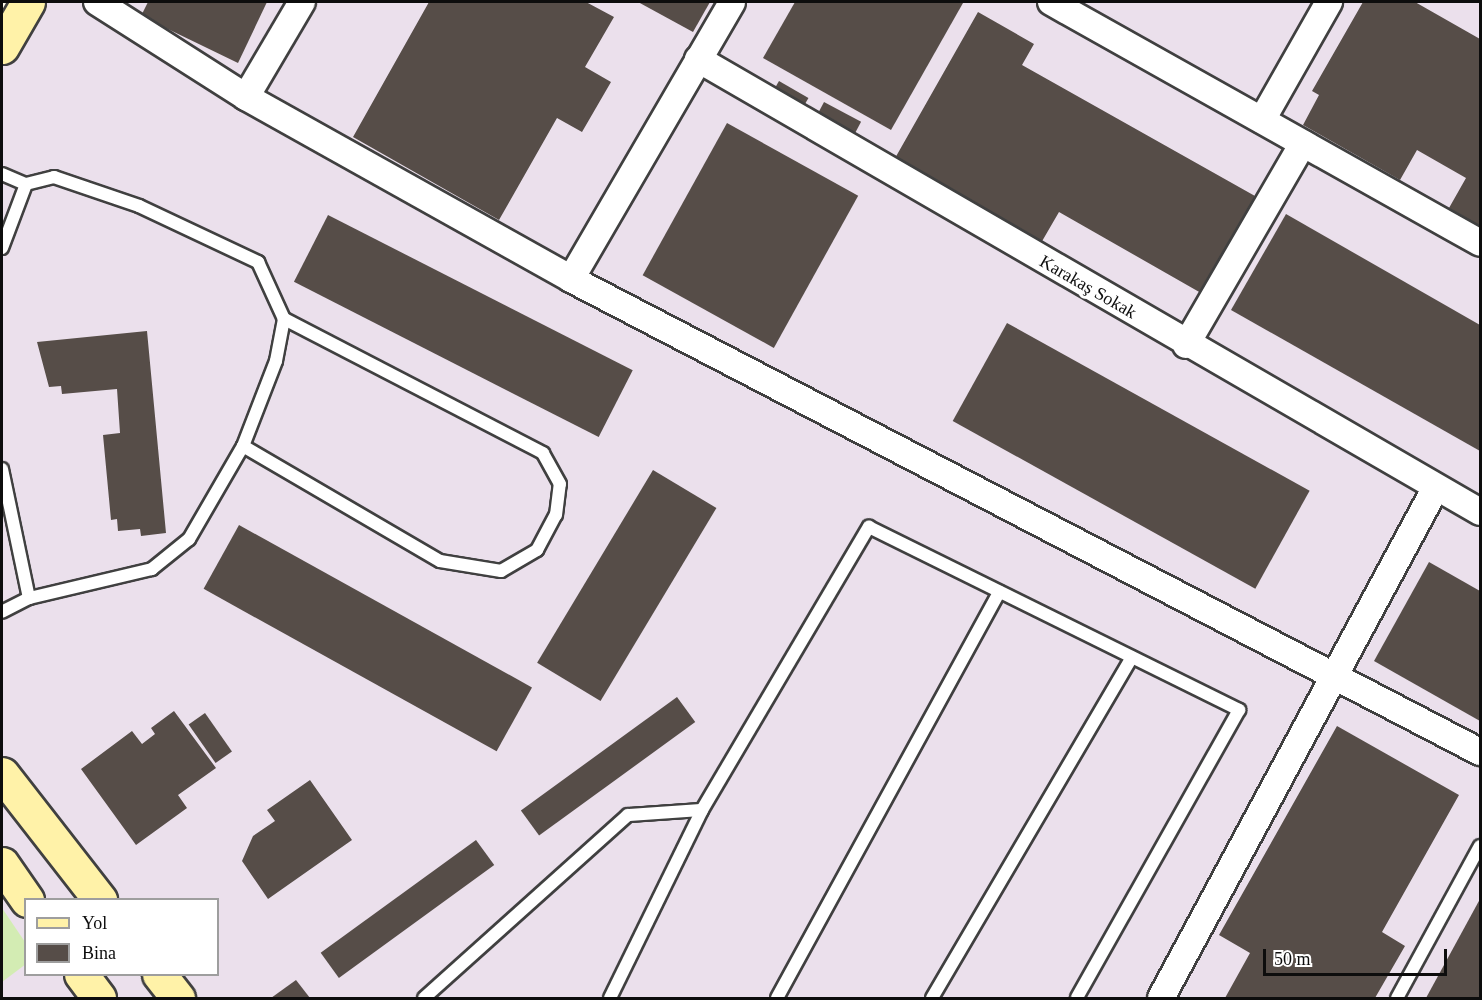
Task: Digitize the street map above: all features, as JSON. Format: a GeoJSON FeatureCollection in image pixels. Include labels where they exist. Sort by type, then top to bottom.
{"type":"FeatureCollection","features":[{"type":"Feature","properties":{"kind":"street"},"geometry":{"type":"LineString","coordinates":[[2,47],[28,2]]}},
{"type":"Feature","properties":{"kind":"street"},"geometry":{"type":"LineString","coordinates":[[98,2],[246,97],[570,279],[1336,674],[1480,752]]}},
{"type":"Feature","properties":{"kind":"street"},"geometry":{"type":"LineString","coordinates":[[246,97],[302,2]]}},
{"type":"Feature","properties":{"kind":"street"},"geometry":{"type":"LineString","coordinates":[[570,279],[732,2]]}},
{"type":"Feature","properties":{"kind":"street"},"geometry":{"type":"LineString","coordinates":[[1051,2],[1480,243]]}},
{"type":"Feature","properties":{"kind":"street"},"geometry":{"type":"LineString","coordinates":[[1262,120],[1329,2]]}},
{"type":"Feature","properties":{"kind":"street","name":"Karakaş Sokak"},"geometry":{"type":"LineString","coordinates":[[698,59],[1186,345],[1436,487],[1477,501]]}},
{"type":"Feature","properties":{"kind":"street"},"geometry":{"type":"LineString","coordinates":[[1186,345],[1303,143]]}},
{"type":"Feature","properties":{"kind":"street"},"geometry":{"type":"LineString","coordinates":[[1166,997],[1436,487]]}},
{"type":"Feature","properties":{"kind":"street"},"geometry":{"type":"LineString","coordinates":[[2,774],[98,898]]}},
{"type":"Feature","properties":{"kind":"street"},"geometry":{"type":"LineString","coordinates":[[2,864],[26,898]]}},
{"type":"Feature","properties":{"kind":"street"},"geometry":{"type":"LineString","coordinates":[[160,976],[178,999]]}},
{"type":"Feature","properties":{"kind":"lane"},"geometry":{"type":"LineString","coordinates":[[2,174],[26,184],[54,177],[139,206],[258,262],[284,319],[276,361],[243,446],[189,538],[152,569],[29,598],[2,612]]}},
{"type":"Feature","properties":{"kind":"lane"},"geometry":{"type":"LineString","coordinates":[[2,248],[26,184]]}},
{"type":"Feature","properties":{"kind":"lane"},"geometry":{"type":"LineString","coordinates":[[243,446],[440,561],[501,571],[537,550],[556,515],[560,484],[543,453],[284,319]]}},
{"type":"Feature","properties":{"kind":"lane"},"geometry":{"type":"LineString","coordinates":[[2,470],[29,598]]}},
{"type":"Feature","properties":{"kind":"lane"},"geometry":{"type":"LineString","coordinates":[[610,999],[702,810],[869,527],[1239,710],[1077,999]]}},
{"type":"Feature","properties":{"kind":"lane"},"geometry":{"type":"LineString","coordinates":[[777,999],[999,592]]}},
{"type":"Feature","properties":{"kind":"lane"},"geometry":{"type":"LineString","coordinates":[[932,999],[1132,657]]}},
{"type":"Feature","properties":{"kind":"lane"},"geometry":{"type":"LineString","coordinates":[[424,999],[628,815],[702,810]]}},
{"type":"Feature","properties":{"kind":"lane"},"geometry":{"type":"LineString","coordinates":[[1397,999],[1480,846]]}},
{"type":"Feature","properties":{"kind":"shaded area"},"geometry":{"type":"Polygon","coordinates":[[[11,2],[1480,2],[1480,998],[2,998],[2,18],[11,2]]]}},
{"type":"Feature","properties":{"kind":"green space"},"geometry":{"type":"Polygon","coordinates":[[[2,908],[24,941],[24,966],[2,982],[2,908]]]}},
{"type":"Feature","properties":{"kind":"building"},"geometry":{"type":"Polygon","coordinates":[[[148,2],[267,2],[238,63],[141,16],[148,2]]]}},
{"type":"Feature","properties":{"kind":"building"},"geometry":{"type":"Polygon","coordinates":[[[429,2],[586,2],[614,17],[585,67],[611,82],[582,132],[557,118],[499,220],[353,137],[429,2]]]}},
{"type":"Feature","properties":{"kind":"building"},"geometry":{"type":"Polygon","coordinates":[[[638,2],[710,2],[693,32],[638,2]]]}},
{"type":"Feature","properties":{"kind":"building"},"geometry":{"type":"Polygon","coordinates":[[[795,2],[963,3],[891,130],[763,58],[795,2]]]}},
{"type":"Feature","properties":{"kind":"building"},"geometry":{"type":"Polygon","coordinates":[[[1363,2],[1415,2],[1480,39],[1480,226],[1449,208],[1466,178],[1417,150],[1400,180],[1303,125],[1319,95],[1312,91],[1363,2]]]}},
{"type":"Feature","properties":{"kind":"building"},"geometry":{"type":"Polygon","coordinates":[[[978,12],[1034,44],[1022,65],[1255,196],[1201,293],[1059,212],[1041,243],[894,160],[978,12]]]}},
{"type":"Feature","properties":{"kind":"building"},"geometry":{"type":"Polygon","coordinates":[[[779,81],[808,98],[797,117],[768,100],[779,81]]]}},
{"type":"Feature","properties":{"kind":"building"},"geometry":{"type":"Polygon","coordinates":[[[824,102],[861,122],[849,145],[812,125],[824,102]]]}},
{"type":"Feature","properties":{"kind":"building"},"geometry":{"type":"Polygon","coordinates":[[[727,123],[858,196],[774,348],[643,275],[727,123]]]}},
{"type":"Feature","properties":{"kind":"building"},"geometry":{"type":"Polygon","coordinates":[[[1286,214],[1480,325],[1480,451],[1231,310],[1286,214]]]}},
{"type":"Feature","properties":{"kind":"building"},"geometry":{"type":"Polygon","coordinates":[[[328,215],[633,370],[599,437],[294,282],[328,215]]]}},
{"type":"Feature","properties":{"kind":"building"},"geometry":{"type":"Polygon","coordinates":[[[1007,323],[1310,491],[1255,589],[953,421],[1007,323]]]}},
{"type":"Feature","properties":{"kind":"building"},"geometry":{"type":"Polygon","coordinates":[[[147,331],[166,533],[141,536],[140,529],[118,531],[117,519],[111,520],[103,435],[120,433],[117,389],[62,394],[61,386],[49,387],[37,342],[147,331]]]}},
{"type":"Feature","properties":{"kind":"building"},"geometry":{"type":"Polygon","coordinates":[[[653,470],[716,508],[601,701],[537,663],[653,470]]]}},
{"type":"Feature","properties":{"kind":"building"},"geometry":{"type":"Polygon","coordinates":[[[239,525],[532,687],[497,751],[204,589],[239,525]]]}},
{"type":"Feature","properties":{"kind":"building"},"geometry":{"type":"Polygon","coordinates":[[[1429,562],[1480,591],[1480,721],[1374,661],[1429,562]]]}},
{"type":"Feature","properties":{"kind":"building"},"geometry":{"type":"Polygon","coordinates":[[[677,697],[695,722],[539,836],[521,810],[677,697]]]}},
{"type":"Feature","properties":{"kind":"building"},"geometry":{"type":"Polygon","coordinates":[[[174,711],[216,768],[178,795],[187,808],[136,845],[81,769],[132,731],[142,744],[155,734],[151,728],[174,711]]]}},
{"type":"Feature","properties":{"kind":"building"},"geometry":{"type":"Polygon","coordinates":[[[205,713],[232,752],[216,763],[189,724],[205,713]]]}},
{"type":"Feature","properties":{"kind":"building"},"geometry":{"type":"Polygon","coordinates":[[[1337,726],[1459,795],[1382,932],[1405,946],[1375,998],[1225,998],[1250,953],[1219,935],[1337,726]]]}},
{"type":"Feature","properties":{"kind":"building"},"geometry":{"type":"Polygon","coordinates":[[[310,780],[352,840],[268,899],[242,861],[253,836],[275,821],[267,810],[310,780]]]}},
{"type":"Feature","properties":{"kind":"building"},"geometry":{"type":"Polygon","coordinates":[[[476,840],[494,865],[339,978],[321,953],[476,840]]]}},
{"type":"Feature","properties":{"kind":"building"},"geometry":{"type":"Polygon","coordinates":[[[1480,899],[1480,998],[1426,998],[1480,899]]]}},
{"type":"Feature","properties":{"kind":"building"},"geometry":{"type":"Polygon","coordinates":[[[296,980],[310,998],[271,998],[296,980]]]}}]}
